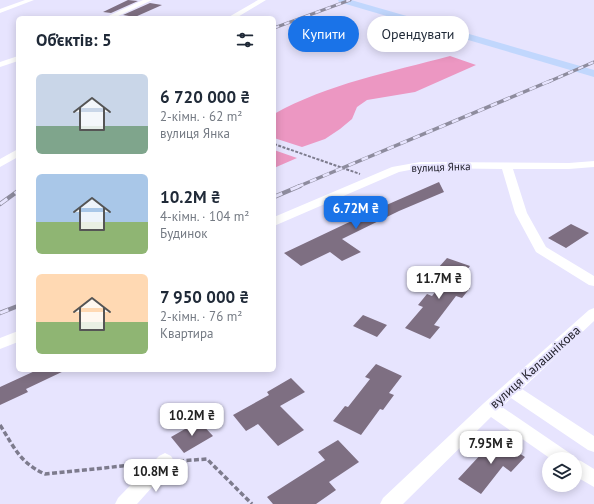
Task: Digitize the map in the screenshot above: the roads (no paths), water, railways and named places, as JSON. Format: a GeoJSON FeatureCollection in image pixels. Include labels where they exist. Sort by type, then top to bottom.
{"type":"FeatureCollection","features":[{"type":"Feature","properties":{"kind":"main road"},"geometry":{"type":"LineString","coordinates":[[342,0],[594,74]]}},
{"type":"Feature","properties":{"kind":"street"},"geometry":{"type":"LineString","coordinates":[[0,11],[31,0]]}},
{"type":"Feature","properties":{"kind":"street"},"geometry":{"type":"LineString","coordinates":[[113,16],[149,0]]}},
{"type":"Feature","properties":{"kind":"street"},"geometry":{"type":"LineString","coordinates":[[235,16],[263,0]]}},
{"type":"Feature","properties":{"kind":"street"},"geometry":{"type":"LineString","coordinates":[[2,63],[16,59]]}},
{"type":"Feature","properties":{"kind":"street"},"geometry":{"type":"LineString","coordinates":[[2,63],[16,65]]}},
{"type":"Feature","properties":{"kind":"street"},"geometry":{"type":"LineString","coordinates":[[0,164],[16,153]]}},
{"type":"Feature","properties":{"kind":"street","name":"вулиця Янка"},"geometry":{"type":"LineString","coordinates":[[276,221],[371,178],[396,169],[420,165],[508,166],[594,164]]}},
{"type":"Feature","properties":{"kind":"street"},"geometry":{"type":"LineString","coordinates":[[508,166],[520,213],[540,249],[594,282]]}},
{"type":"Feature","properties":{"kind":"street","name":"вулиця Калашнікова"},"geometry":{"type":"LineString","coordinates":[[390,504],[490,408],[594,313]]}},
{"type":"Feature","properties":{"kind":"street"},"geometry":{"type":"LineString","coordinates":[[0,344],[16,337]]}},
{"type":"Feature","properties":{"kind":"street"},"geometry":{"type":"LineString","coordinates":[[511,390],[594,445]]}},
{"type":"Feature","properties":{"kind":"street"},"geometry":{"type":"LineString","coordinates":[[490,408],[555,452]]}},
{"type":"Feature","properties":{"kind":"street"},"geometry":{"type":"LineString","coordinates":[[125,504],[165,461]]}},
{"type":"Feature","properties":{"kind":"street"},"geometry":{"type":"LineString","coordinates":[[582,471],[594,479]]}},
{"type":"Feature","properties":{"kind":"railway"},"geometry":{"type":"LineString","coordinates":[[276,27],[350,0]]}},
{"type":"Feature","properties":{"kind":"railway"},"geometry":{"type":"LineString","coordinates":[[548,82],[594,62]]}},
{"type":"Feature","properties":{"kind":"railway"},"geometry":{"type":"LineString","coordinates":[[297,187],[550,81]]}},
{"type":"Feature","properties":{"kind":"railway"},"geometry":{"type":"LineString","coordinates":[[276,196],[300,186]]}},
{"type":"Feature","properties":{"kind":"railway"},"geometry":{"type":"LineString","coordinates":[[0,204],[16,192]]}},
{"type":"Feature","properties":{"kind":"railway"},"geometry":{"type":"LineString","coordinates":[[0,313],[16,307]]}}]}
